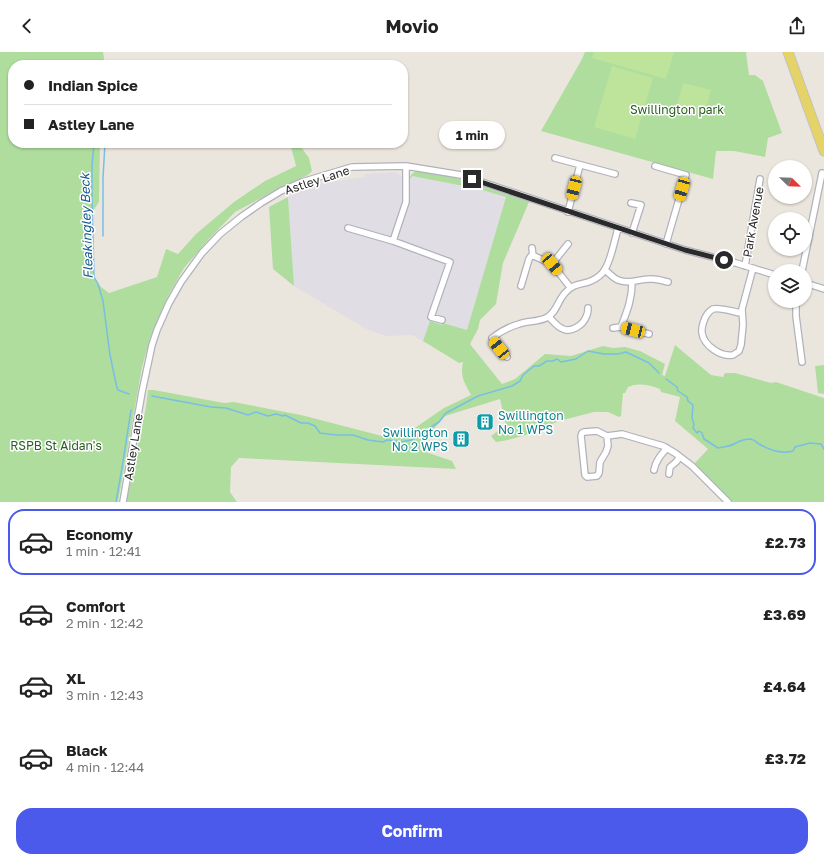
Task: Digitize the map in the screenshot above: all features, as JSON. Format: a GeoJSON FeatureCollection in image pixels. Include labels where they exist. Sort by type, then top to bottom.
{"type":"FeatureCollection","features":[{"type":"Feature","properties":{"kind":"main road"},"geometry":{"type":"LineString","coordinates":[[788,52],[824,151]]}},
{"type":"Feature","properties":{"kind":"street"},"geometry":{"type":"LineString","coordinates":[[555,158],[615,174]]}},
{"type":"Feature","properties":{"kind":"street"},"geometry":{"type":"LineString","coordinates":[[568,212],[580,165]]}},
{"type":"Feature","properties":{"kind":"street"},"geometry":{"type":"LineString","coordinates":[[393,241],[406,202],[406,166]]}},
{"type":"Feature","properties":{"kind":"street","name":"Astley Lane"},"geometry":{"type":"LineString","coordinates":[[123,502],[147,365],[157,330],[180,282],[202,253],[220,234],[261,203],[302,182],[352,168],[406,166],[461,175],[666,244],[768,273]]}},
{"type":"Feature","properties":{"kind":"street"},"geometry":{"type":"LineString","coordinates":[[655,166],[686,175],[666,244]]}},
{"type":"Feature","properties":{"kind":"street"},"geometry":{"type":"LineString","coordinates":[[803,264],[822,173]]}},
{"type":"Feature","properties":{"kind":"street","name":"Park Avenue"},"geometry":{"type":"LineString","coordinates":[[745,266],[760,179]]}},
{"type":"Feature","properties":{"kind":"street"},"geometry":{"type":"LineString","coordinates":[[631,202],[641,205],[632,232]]}},
{"type":"Feature","properties":{"kind":"street"},"geometry":{"type":"LineString","coordinates":[[348,228],[393,241],[450,262],[431,316],[442,320]]}},
{"type":"Feature","properties":{"kind":"street"},"geometry":{"type":"LineString","coordinates":[[507,357],[491,337],[508,327],[542,320],[548,317],[554,312],[564,294],[570,287],[598,278],[605,270],[608,263],[618,228]]}},
{"type":"Feature","properties":{"kind":"street"},"geometry":{"type":"LineString","coordinates":[[552,264],[568,244]]}},
{"type":"Feature","properties":{"kind":"street"},"geometry":{"type":"LineString","coordinates":[[532,248],[533,256]]}},
{"type":"Feature","properties":{"kind":"street"},"geometry":{"type":"LineString","coordinates":[[533,256],[552,264],[570,287]]}},
{"type":"Feature","properties":{"kind":"street"},"geometry":{"type":"LineString","coordinates":[[521,286],[529,259],[533,256]]}},
{"type":"Feature","properties":{"kind":"street"},"geometry":{"type":"LineString","coordinates":[[741,313],[716,309],[707,314],[702,332],[705,340],[715,350],[730,355],[736,353],[740,348],[743,325],[741,313],[753,268]]}},
{"type":"Feature","properties":{"kind":"street"},"geometry":{"type":"LineString","coordinates":[[605,270],[617,280],[632,282],[652,279],[668,282]]}},
{"type":"Feature","properties":{"kind":"street"},"geometry":{"type":"LineString","coordinates":[[621,327],[630,304],[632,282]]}},
{"type":"Feature","properties":{"kind":"street"},"geometry":{"type":"LineString","coordinates":[[812,286],[824,289]]}},
{"type":"Feature","properties":{"kind":"street"},"geometry":{"type":"LineString","coordinates":[[548,317],[562,329],[570,330],[574,329],[584,321],[587,316],[588,308]]}},
{"type":"Feature","properties":{"kind":"street"},"geometry":{"type":"LineString","coordinates":[[796,308],[802,362]]}},
{"type":"Feature","properties":{"kind":"street"},"geometry":{"type":"LineString","coordinates":[[613,328],[621,327],[649,334]]}},
{"type":"Feature","properties":{"kind":"street"},"geometry":{"type":"LineString","coordinates":[[607,436],[608,446],[600,462],[599,473],[597,476],[588,477],[585,475],[582,434],[584,432],[597,431],[607,436],[622,434],[667,448],[702,476],[728,502]]}},
{"type":"Feature","properties":{"kind":"street"},"geometry":{"type":"LineString","coordinates":[[654,470],[658,458],[667,448]]}},
{"type":"Feature","properties":{"kind":"street"},"geometry":{"type":"LineString","coordinates":[[669,474],[670,467],[680,457]]}},
{"type":"Feature","properties":{"kind":"shaded area"},"geometry":{"type":"Polygon","coordinates":[[[395,172],[401,176],[411,178],[412,176],[479,189],[506,197],[467,330],[444,323],[443,326],[430,322],[423,341],[412,335],[386,336],[366,329],[294,286],[288,197],[314,185],[365,177],[365,174],[395,172]]]}},
{"type":"Feature","properties":{"kind":"green space","name":"RSPB St Aidan's"},"geometry":{"type":"Polygon","coordinates":[[[0,52],[103,52],[104,60],[8,60],[8,148],[100,148],[99,202],[93,211],[93,276],[101,287],[109,293],[157,277],[166,249],[178,254],[196,234],[234,202],[265,181],[296,166],[291,148],[302,148],[309,158],[312,171],[308,175],[235,212],[184,268],[168,296],[151,335],[142,367],[118,502],[0,502],[0,52]]]}},
{"type":"Feature","properties":{"kind":"green space","name":"Swillington park"},"geometry":{"type":"Polygon","coordinates":[[[585,52],[746,52],[749,75],[755,75],[763,81],[782,133],[768,138],[765,157],[734,151],[716,151],[713,179],[541,131],[585,52]]]}},
{"type":"Feature","properties":{"kind":"green space"},"geometry":{"type":"Polygon","coordinates":[[[594,52],[674,52],[666,79],[592,58],[594,52]]]}},
{"type":"Feature","properties":{"kind":"green space"},"geometry":{"type":"Polygon","coordinates":[[[612,66],[653,78],[635,139],[594,127],[612,66]]]}},
{"type":"Feature","properties":{"kind":"green space"},"geometry":{"type":"Polygon","coordinates":[[[683,83],[711,90],[704,116],[676,109],[683,83]]]}},
{"type":"Feature","properties":{"kind":"green space"},"geometry":{"type":"Polygon","coordinates":[[[416,171],[460,179],[529,202],[503,263],[496,304],[480,320],[478,329],[470,344],[502,384],[515,379],[545,354],[571,356],[603,346],[613,348],[625,347],[640,351],[665,364],[662,375],[665,376],[675,345],[711,375],[723,377],[725,373],[735,373],[771,383],[776,382],[824,398],[824,502],[731,502],[694,464],[708,449],[675,421],[680,397],[661,392],[660,389],[652,386],[640,384],[628,387],[625,393],[623,393],[621,416],[619,417],[608,412],[594,412],[559,421],[526,435],[496,442],[491,436],[506,425],[500,399],[445,416],[420,445],[420,450],[452,461],[456,469],[239,458],[231,467],[230,492],[237,502],[126,502],[146,407],[148,390],[224,403],[234,402],[301,415],[386,437],[409,432],[444,408],[471,395],[462,376],[463,362],[459,363],[423,341],[430,321],[467,330],[506,197],[479,189],[412,176],[409,178],[416,171]]]}},
{"type":"Feature","properties":{"kind":"green space"},"geometry":{"type":"Polygon","coordinates":[[[288,197],[294,286],[273,269],[269,207],[288,197]]]}},
{"type":"Feature","properties":{"kind":"green space"},"geometry":{"type":"Polygon","coordinates":[[[824,365],[824,394],[818,393],[815,366],[824,365]]]}},
{"type":"Feature","properties":{"kind":"waterway","name":"Fleakingley Beck"},"geometry":{"type":"LineString","coordinates":[[94,148],[92,199],[94,277],[98,284],[103,301],[110,355],[117,388],[118,390],[129,394]]}},
{"type":"Feature","properties":{"kind":"waterway"},"geometry":{"type":"LineString","coordinates":[[103,236],[105,148]]}},
{"type":"Feature","properties":{"kind":"waterway"},"geometry":{"type":"LineString","coordinates":[[152,396],[211,407],[226,408],[248,415],[256,412],[268,416],[276,414],[283,416],[285,415],[301,423],[308,423],[315,426],[320,433],[353,435],[368,440],[383,442],[387,440],[401,442],[411,440],[439,422],[446,413],[478,396],[512,386],[520,381],[523,375],[534,366],[539,366],[547,361],[557,359],[561,362],[576,359],[588,351],[604,354],[618,354],[626,352],[649,363],[659,373]]}},
{"type":"Feature","properties":{"kind":"waterway"},"geometry":{"type":"LineString","coordinates":[[666,379],[677,387],[678,391],[687,397],[688,401],[693,405],[693,428],[697,433],[699,431],[702,433],[704,439],[718,448],[730,446],[743,440],[751,439],[767,448],[780,452],[793,451],[795,447],[810,443],[821,444],[824,449]]}},
{"type":"Feature","properties":{"kind":"waterway"},"geometry":{"type":"LineString","coordinates":[[116,502],[131,410]]}},
{"type":"Feature","properties":{"kind":"place","name":"Swillington No 1 WPS"},"geometry":{"type":"Point","coordinates":[485,422]}},
{"type":"Feature","properties":{"kind":"place","name":"Swillington No 2 WPS"},"geometry":{"type":"Point","coordinates":[461,439]}},
{"type":"Feature","properties":{"kind":"route"},"geometry":{"type":"LineString","coordinates":[[472,179],[685,250],[724,260]]}}]}
